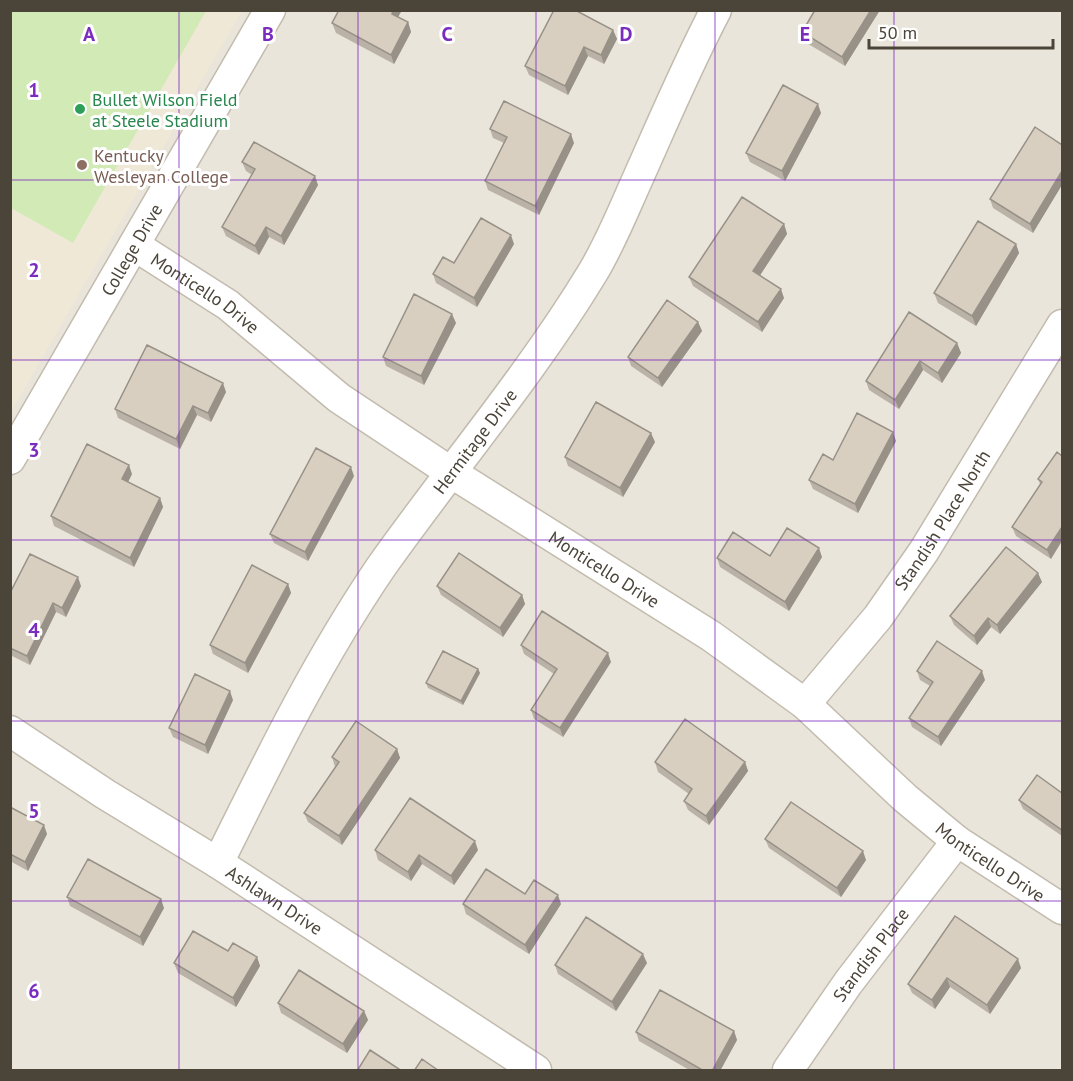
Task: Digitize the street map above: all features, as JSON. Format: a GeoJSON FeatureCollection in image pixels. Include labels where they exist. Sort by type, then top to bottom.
{"type":"FeatureCollection","features":[{"type":"Feature","properties":{"kind":"street","name":"College Drive"},"geometry":{"type":"LineString","coordinates":[[10,459],[270,10]]}},
{"type":"Feature","properties":{"kind":"street","name":"Hermitage Drive"},"geometry":{"type":"LineString","coordinates":[[218,864],[296,707],[338,634],[382,567],[544,347],[593,270],[617,226],[698,44],[716,10]]}},
{"type":"Feature","properties":{"kind":"street","name":"Monticello Drive"},"geometry":{"type":"LineString","coordinates":[[134,245],[228,305],[339,398],[452,473],[711,636],[805,704],[905,798],[957,841],[1062,909]]}},
{"type":"Feature","properties":{"kind":"street","name":"Standish Place North"},"geometry":{"type":"LineString","coordinates":[[805,704],[878,617],[924,552],[1062,325]]}},
{"type":"Feature","properties":{"kind":"street","name":"Ashlawn Drive"},"geometry":{"type":"LineString","coordinates":[[10,731],[536,1071]]}},
{"type":"Feature","properties":{"kind":"street","name":"Standish Place"},"geometry":{"type":"LineString","coordinates":[[788,1071],[848,983],[957,841]]}},
{"type":"Feature","properties":{"kind":"shaded area"},"geometry":{"type":"Polygon","coordinates":[[[11,11],[1062,11],[1062,1070],[11,1070],[11,11]]]}},
{"type":"Feature","properties":{"kind":"shaded area","name":"Bullet Wilson Field at Steele Stadium"},"geometry":{"type":"Polygon","coordinates":[[[11,11],[242,11],[11,412],[11,11]]]}},
{"type":"Feature","properties":{"kind":"green space","name":"Bullet Wilson Field at Steele Stadium"},"geometry":{"type":"Polygon","coordinates":[[[11,10],[206,11],[73,243],[11,208],[11,10]]]}},
{"type":"Feature","properties":{"kind":"building"},"geometry":{"type":"Polygon","coordinates":[[[339,10],[393,10],[392,14],[408,22],[391,55],[332,23],[339,10]]]}},
{"type":"Feature","properties":{"kind":"building"},"geometry":{"type":"Polygon","coordinates":[[[554,10],[575,10],[613,30],[601,55],[584,47],[565,86],[525,66],[554,10]]]}},
{"type":"Feature","properties":{"kind":"building"},"geometry":{"type":"Polygon","coordinates":[[[815,10],[871,10],[842,57],[802,32],[815,10]]]}},
{"type":"Feature","properties":{"kind":"building"},"geometry":{"type":"Polygon","coordinates":[[[783,85],[818,104],[782,171],[746,153],[783,85]]]}},
{"type":"Feature","properties":{"kind":"building"},"geometry":{"type":"Polygon","coordinates":[[[504,101],[571,134],[535,206],[485,181],[507,137],[490,129],[504,101]]]}},
{"type":"Feature","properties":{"kind":"building"},"geometry":{"type":"Polygon","coordinates":[[[1035,127],[1062,145],[1062,171],[1030,224],[990,199],[1035,127]]]}},
{"type":"Feature","properties":{"kind":"building"},"geometry":{"type":"Polygon","coordinates":[[[254,142],[315,176],[281,236],[266,227],[255,246],[222,227],[255,169],[242,162],[254,142]]]}},
{"type":"Feature","properties":{"kind":"building"},"geometry":{"type":"Polygon","coordinates":[[[742,197],[784,224],[753,271],[781,289],[758,322],[689,277],[742,197]]]}},
{"type":"Feature","properties":{"kind":"building"},"geometry":{"type":"Polygon","coordinates":[[[481,218],[511,235],[474,298],[433,274],[443,257],[454,263],[481,218]]]}},
{"type":"Feature","properties":{"kind":"building"},"geometry":{"type":"Polygon","coordinates":[[[978,221],[1016,244],[972,316],[934,293],[978,221]]]}},
{"type":"Feature","properties":{"kind":"building"},"geometry":{"type":"Polygon","coordinates":[[[414,294],[452,314],[421,376],[383,357],[414,294]]]}},
{"type":"Feature","properties":{"kind":"building"},"geometry":{"type":"Polygon","coordinates":[[[667,300],[698,322],[658,378],[628,357],[667,300]]]}},
{"type":"Feature","properties":{"kind":"building"},"geometry":{"type":"Polygon","coordinates":[[[909,312],[957,343],[938,373],[920,361],[895,400],[866,381],[909,312]]]}},
{"type":"Feature","properties":{"kind":"building"},"geometry":{"type":"Polygon","coordinates":[[[147,345],[223,383],[208,413],[193,406],[176,439],[115,409],[147,345]]]}},
{"type":"Feature","properties":{"kind":"building"},"geometry":{"type":"Polygon","coordinates":[[[596,402],[651,433],[620,488],[565,457],[596,402]]]}},
{"type":"Feature","properties":{"kind":"building"},"geometry":{"type":"Polygon","coordinates":[[[857,413],[893,432],[855,504],[809,480],[823,454],[833,460],[857,413]]]}},
{"type":"Feature","properties":{"kind":"building"},"geometry":{"type":"Polygon","coordinates":[[[87,444],[129,465],[122,479],[160,498],[130,558],[51,516],[87,444]]]}},
{"type":"Feature","properties":{"kind":"building"},"geometry":{"type":"Polygon","coordinates":[[[316,448],[351,467],[305,552],[270,534],[316,448]]]}},
{"type":"Feature","properties":{"kind":"building"},"geometry":{"type":"Polygon","coordinates":[[[1057,452],[1062,456],[1062,527],[1047,550],[1012,527],[1042,482],[1038,479],[1057,452]]]}},
{"type":"Feature","properties":{"kind":"building"},"geometry":{"type":"Polygon","coordinates":[[[787,528],[819,548],[785,602],[717,558],[733,532],[770,556],[787,528]]]}},
{"type":"Feature","properties":{"kind":"building"},"geometry":{"type":"Polygon","coordinates":[[[1006,547],[1038,573],[997,625],[988,618],[974,636],[950,616],[1006,547]]]}},
{"type":"Feature","properties":{"kind":"building"},"geometry":{"type":"Polygon","coordinates":[[[459,553],[522,595],[500,628],[437,586],[459,553]]]}},
{"type":"Feature","properties":{"kind":"building"},"geometry":{"type":"Polygon","coordinates":[[[30,554],[78,577],[62,608],[53,603],[27,656],[10,648],[10,593],[30,554]]]}},
{"type":"Feature","properties":{"kind":"building"},"geometry":{"type":"Polygon","coordinates":[[[252,565],[288,584],[245,663],[210,645],[252,565]]]}},
{"type":"Feature","properties":{"kind":"building"},"geometry":{"type":"Polygon","coordinates":[[[542,611],[608,653],[560,728],[531,710],[557,669],[521,645],[542,611]]]}},
{"type":"Feature","properties":{"kind":"building"},"geometry":{"type":"Polygon","coordinates":[[[937,641],[982,671],[938,737],[909,718],[933,682],[917,671],[937,641]]]}},
{"type":"Feature","properties":{"kind":"building"},"geometry":{"type":"Polygon","coordinates":[[[443,651],[478,669],[461,701],[426,683],[443,651]]]}},
{"type":"Feature","properties":{"kind":"building"},"geometry":{"type":"Polygon","coordinates":[[[195,674],[230,691],[205,745],[169,728],[195,674]]]}},
{"type":"Feature","properties":{"kind":"building"},"geometry":{"type":"Polygon","coordinates":[[[685,719],[745,762],[706,816],[684,801],[692,789],[655,762],[685,719]]]}},
{"type":"Feature","properties":{"kind":"building"},"geometry":{"type":"Polygon","coordinates":[[[356,721],[397,749],[339,836],[304,813],[339,762],[332,757],[356,721]]]}},
{"type":"Feature","properties":{"kind":"building"},"geometry":{"type":"Polygon","coordinates":[[[1037,775],[1062,793],[1062,830],[1019,800],[1037,775]]]}},
{"type":"Feature","properties":{"kind":"building"},"geometry":{"type":"Polygon","coordinates":[[[410,798],[475,841],[451,876],[419,855],[408,872],[375,850],[410,798]]]}},
{"type":"Feature","properties":{"kind":"building"},"geometry":{"type":"Polygon","coordinates":[[[791,802],[863,851],[837,888],[765,839],[791,802]]]}},
{"type":"Feature","properties":{"kind":"building"},"geometry":{"type":"Polygon","coordinates":[[[10,807],[44,825],[25,862],[10,854],[10,807]]]}},
{"type":"Feature","properties":{"kind":"building"},"geometry":{"type":"Polygon","coordinates":[[[88,859],[161,899],[140,937],[67,897],[88,859]]]}},
{"type":"Feature","properties":{"kind":"building"},"geometry":{"type":"Polygon","coordinates":[[[486,869],[525,894],[534,880],[558,895],[525,945],[463,904],[486,869]]]}},
{"type":"Feature","properties":{"kind":"building"},"geometry":{"type":"Polygon","coordinates":[[[955,916],[1018,959],[987,1005],[947,978],[932,1000],[908,984],[955,916]]]}},
{"type":"Feature","properties":{"kind":"building"},"geometry":{"type":"Polygon","coordinates":[[[586,917],[643,954],[612,1002],[555,965],[586,917]]]}},
{"type":"Feature","properties":{"kind":"building"},"geometry":{"type":"Polygon","coordinates":[[[193,931],[228,951],[233,943],[257,957],[233,998],[174,963],[193,931]]]}},
{"type":"Feature","properties":{"kind":"building"},"geometry":{"type":"Polygon","coordinates":[[[299,970],[364,1011],[343,1044],[278,1003],[299,970]]]}},
{"type":"Feature","properties":{"kind":"building"},"geometry":{"type":"Polygon","coordinates":[[[660,990],[734,1031],[712,1071],[704,1071],[636,1032],[660,990]]]}},
{"type":"Feature","properties":{"kind":"building"},"geometry":{"type":"Polygon","coordinates":[[[370,1050],[402,1071],[357,1071],[370,1050]]]}},
{"type":"Feature","properties":{"kind":"building"},"geometry":{"type":"Polygon","coordinates":[[[422,1059],[439,1071],[414,1071],[422,1059]]]}},
{"type":"Feature","properties":{"kind":"place","name":"Bullet Wilson Field at Steele Stadium"},"geometry":{"type":"Point","coordinates":[80,109]}},
{"type":"Feature","properties":{"kind":"place","name":"Kentucky Wesleyan College"},"geometry":{"type":"Point","coordinates":[82,165]}}]}
